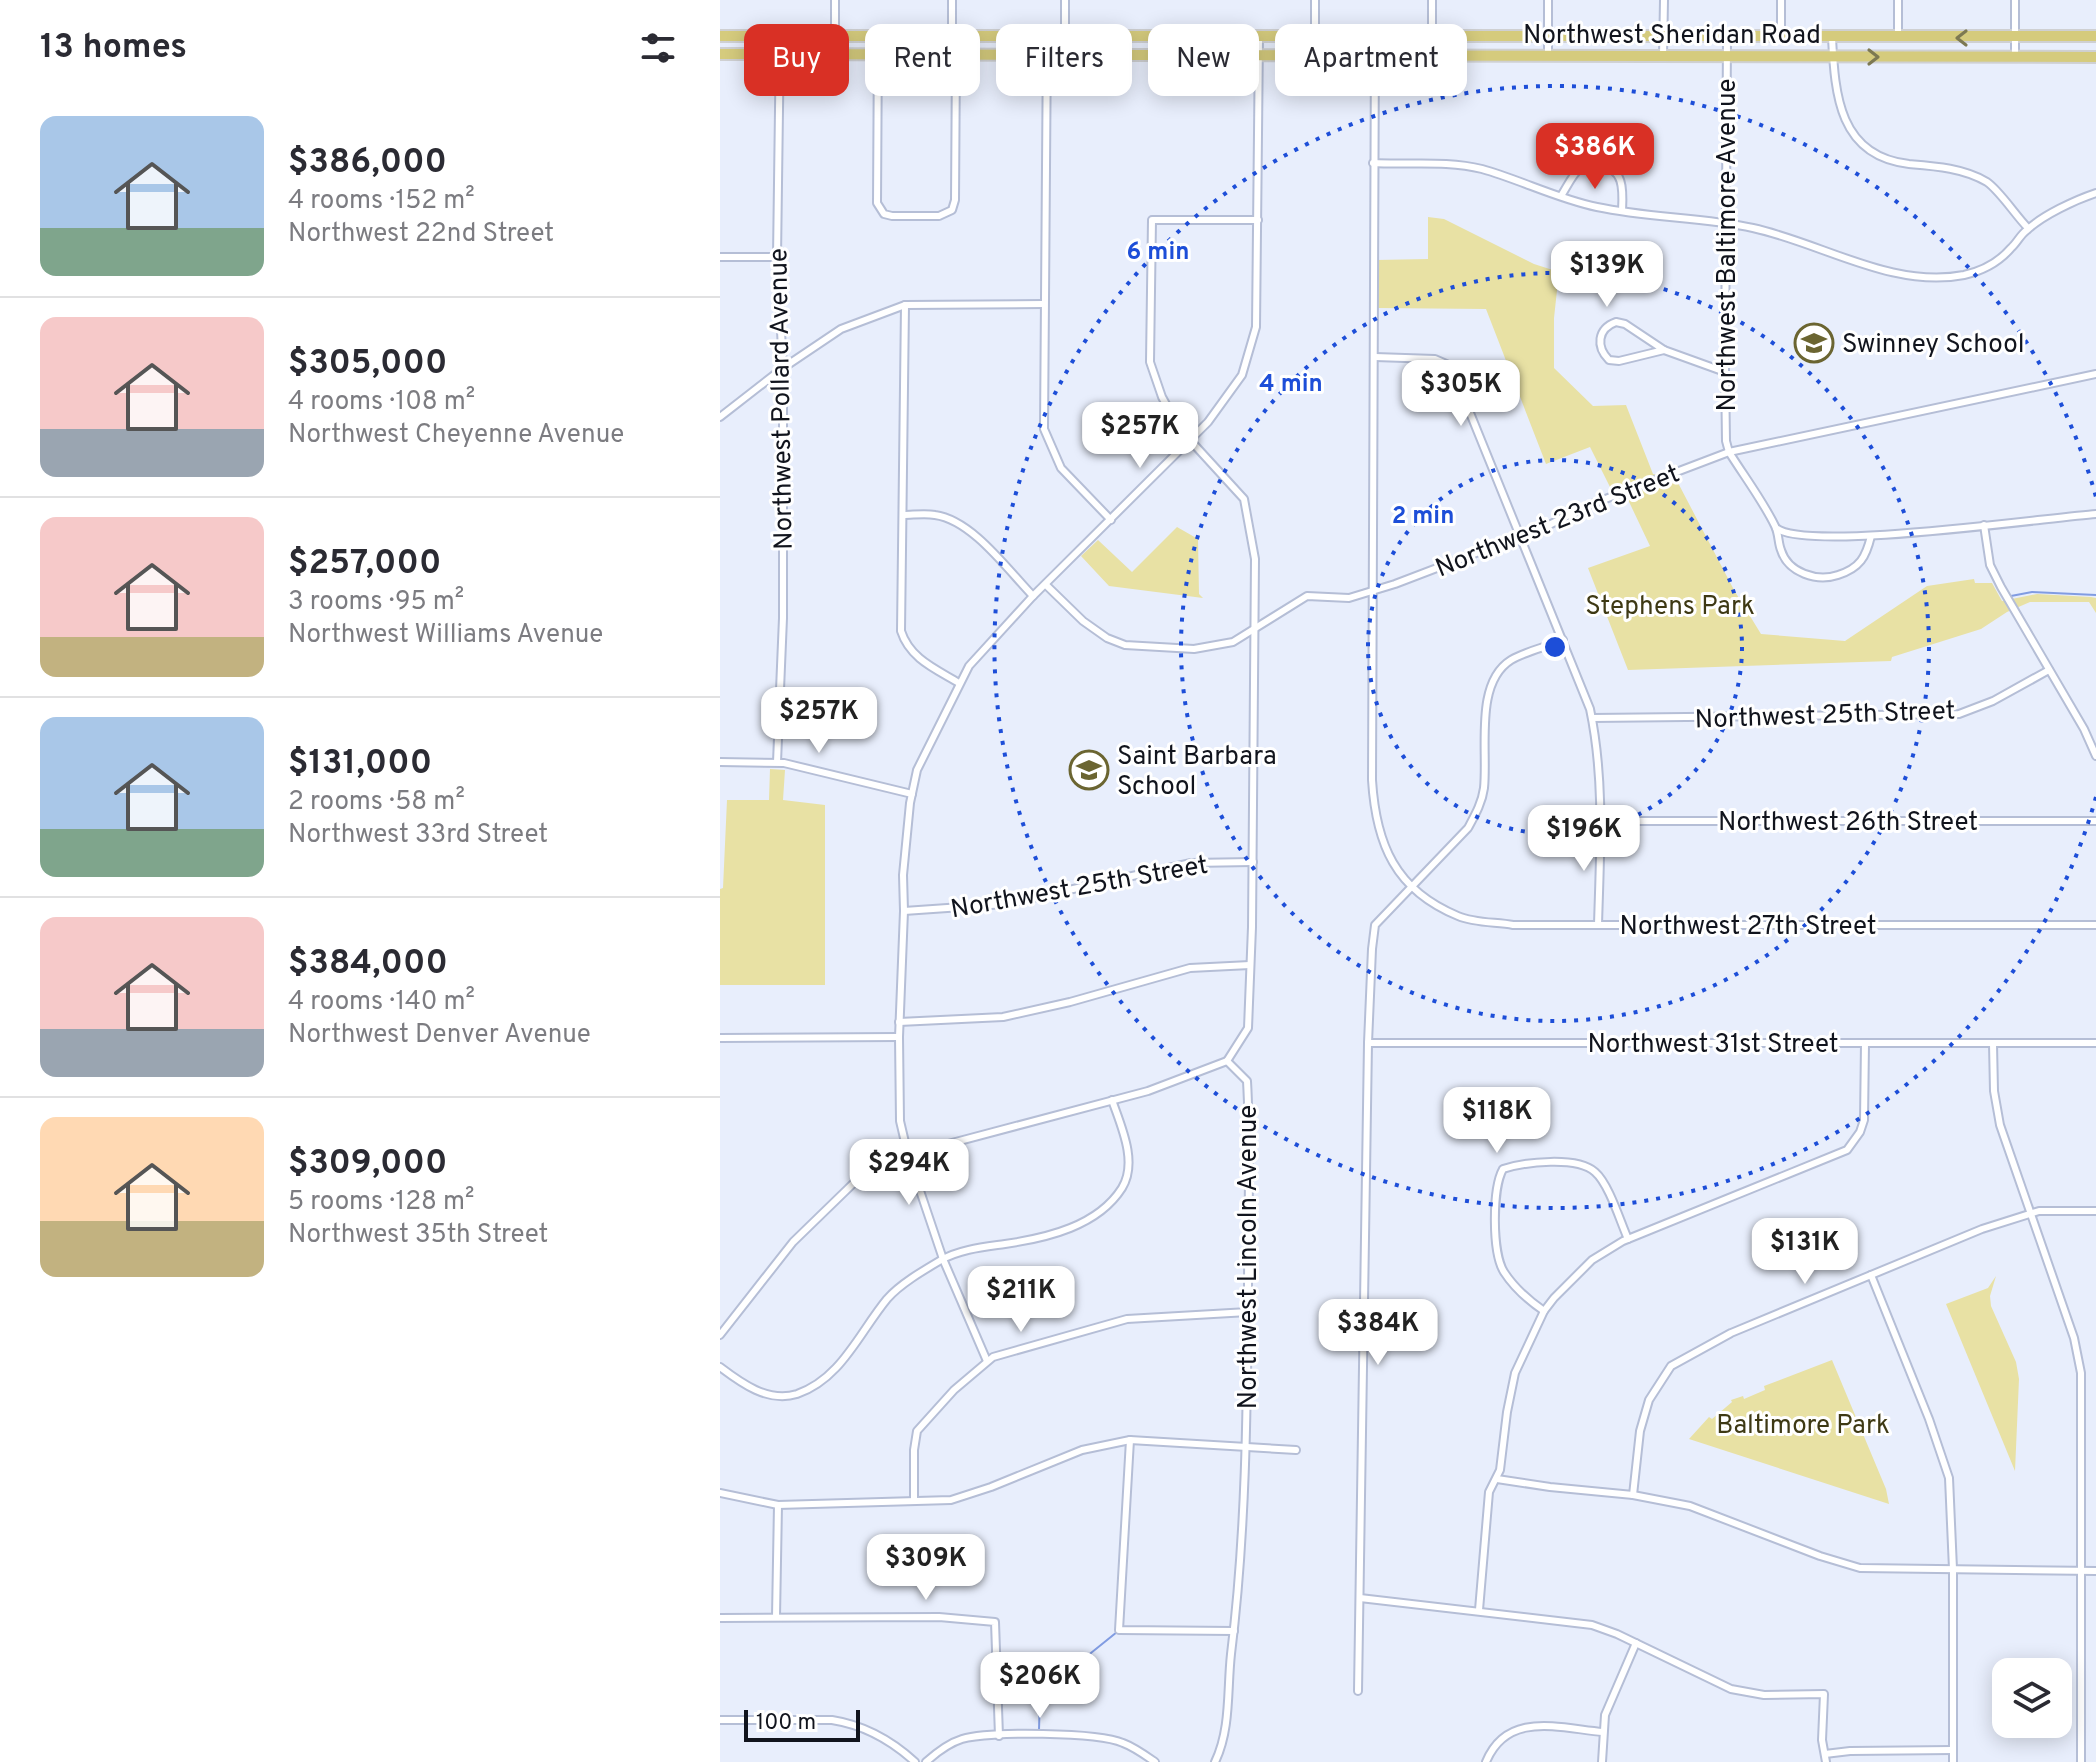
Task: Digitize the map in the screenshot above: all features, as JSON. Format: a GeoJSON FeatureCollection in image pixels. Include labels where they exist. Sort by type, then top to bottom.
{"type":"FeatureCollection","features":[{"type":"Feature","properties":{"kind":"main road","name":"Northwest Sheridan Road"},"geometry":{"type":"LineString","coordinates":[[720,36],[744,36]]}},
{"type":"Feature","properties":{"kind":"main road","name":"Northwest Sheridan Road"},"geometry":{"type":"LineString","coordinates":[[1467,37],[2096,36]]}},
{"type":"Feature","properties":{"kind":"main road","name":"Northwest Sheridan Road"},"geometry":{"type":"LineString","coordinates":[[1259,37],[1275,37]]}},
{"type":"Feature","properties":{"kind":"main road","name":"Northwest Sheridan Road"},"geometry":{"type":"LineString","coordinates":[[720,54],[744,54]]}},
{"type":"Feature","properties":{"kind":"main road","name":"Northwest Sheridan Road"},"geometry":{"type":"LineString","coordinates":[[1467,56],[2096,57]]}},
{"type":"Feature","properties":{"kind":"street"},"geometry":{"type":"LineString","coordinates":[[835,0],[835,24]]}},
{"type":"Feature","properties":{"kind":"street"},"geometry":{"type":"LineString","coordinates":[[952,0],[952,24]]}},
{"type":"Feature","properties":{"kind":"street"},"geometry":{"type":"LineString","coordinates":[[1065,0],[1065,24]]}},
{"type":"Feature","properties":{"kind":"street"},"geometry":{"type":"LineString","coordinates":[[1315,0],[1315,24]]}},
{"type":"Feature","properties":{"kind":"street"},"geometry":{"type":"LineString","coordinates":[[1432,0],[1432,24]]}},
{"type":"Feature","properties":{"kind":"street"},"geometry":{"type":"LineString","coordinates":[[1548,0],[1548,56]]}},
{"type":"Feature","properties":{"kind":"street"},"geometry":{"type":"LineString","coordinates":[[1663,56],[1664,0]]}},
{"type":"Feature","properties":{"kind":"street"},"geometry":{"type":"LineString","coordinates":[[1781,0],[1781,38]]}},
{"type":"Feature","properties":{"kind":"street"},"geometry":{"type":"LineString","coordinates":[[1898,0],[1898,38]]}},
{"type":"Feature","properties":{"kind":"street"},"geometry":{"type":"LineString","coordinates":[[2015,0],[2015,57]]}},
{"type":"Feature","properties":{"kind":"street","name":"Northwest Baltimore Avenue"},"geometry":{"type":"LineString","coordinates":[[1727,38],[1725,372],[1726,441],[1729,452]]}},
{"type":"Feature","properties":{"kind":"street"},"geometry":{"type":"LineString","coordinates":[[1832,38],[1838,104],[1862,145],[1872,154],[1904,163],[1944,167],[1987,183],[2028,228]]}},
{"type":"Feature","properties":{"kind":"street","name":"Northwest Pollard Avenue"},"geometry":{"type":"LineString","coordinates":[[777,762],[783,618],[783,368],[777,257],[779,96]]}},
{"type":"Feature","properties":{"kind":"street"},"geometry":{"type":"LineString","coordinates":[[878,96],[877,203],[884,214],[916,216],[947,214],[952,210],[955,200],[956,96]]}},
{"type":"Feature","properties":{"kind":"street"},"geometry":{"type":"LineString","coordinates":[[1047,96],[1044,429],[1061,468],[1111,520]]}},
{"type":"Feature","properties":{"kind":"street"},"geometry":{"type":"LineString","coordinates":[[987,1361],[943,1259],[908,1155],[900,1121],[903,875],[917,770],[969,666],[1033,596],[1208,422],[1242,375],[1256,327],[1258,96]]}},
{"type":"Feature","properties":{"kind":"street"},"geometry":{"type":"LineString","coordinates":[[1374,96],[1374,806],[1379,831],[1395,869],[1411,886]]}},
{"type":"Feature","properties":{"kind":"street"},"geometry":{"type":"LineString","coordinates":[[1373,163],[1450,164],[1480,169],[1594,206],[1755,228],[1873,267],[1921,277],[1963,275],[1984,269],[2002,257],[2028,228],[2079,199],[2096,193]]}},
{"type":"Feature","properties":{"kind":"street"},"geometry":{"type":"LineString","coordinates":[[1561,196],[1580,168],[1586,165],[1606,166],[1619,174],[1623,186],[1622,211]]}},
{"type":"Feature","properties":{"kind":"street"},"geometry":{"type":"LineString","coordinates":[[720,1335],[793,1242],[864,1173],[908,1155],[1148,1091],[1227,1061],[1248,1028],[1253,862],[1255,559],[1244,499],[1179,428],[1162,397],[1150,362],[1152,220],[1258,220]]}},
{"type":"Feature","properties":{"kind":"street"},"geometry":{"type":"LineString","coordinates":[[720,257],[777,257]]}},
{"type":"Feature","properties":{"kind":"street"},"geometry":{"type":"LineString","coordinates":[[720,417],[783,368],[841,329],[905,305],[1044,304]]}},
{"type":"Feature","properties":{"kind":"street"},"geometry":{"type":"LineString","coordinates":[[905,305],[901,631],[914,655],[959,683]]}},
{"type":"Feature","properties":{"kind":"street"},"geometry":{"type":"LineString","coordinates":[[1664,350],[1619,361],[1609,360],[1601,351],[1599,341],[1602,332],[1616,322],[1625,324],[1664,350],[1725,372]]}},
{"type":"Feature","properties":{"kind":"street"},"geometry":{"type":"LineString","coordinates":[[1375,357],[1435,359],[1451,366],[1563,640],[1592,718],[1598,747],[1598,925]]}},
{"type":"Feature","properties":{"kind":"street","name":"Northwest 23rd Street"},"geometry":{"type":"LineString","coordinates":[[1046,585],[1083,621],[1107,638],[1125,645],[1194,649],[1233,642],[1307,596],[1349,598],[1373,591],[1547,526],[1587,506],[1729,452],[2096,374]]}},
{"type":"Feature","properties":{"kind":"street"},"geometry":{"type":"LineString","coordinates":[[1729,452],[1776,528],[1783,534],[1871,536],[2096,514]]}},
{"type":"Feature","properties":{"kind":"street"},"geometry":{"type":"LineString","coordinates":[[903,515],[948,518],[970,530],[1033,596]]}},
{"type":"Feature","properties":{"kind":"street"},"geometry":{"type":"LineString","coordinates":[[1984,525],[1990,565],[2084,729],[2096,756]]}},
{"type":"Feature","properties":{"kind":"street"},"geometry":{"type":"LineString","coordinates":[[1776,528],[1782,554],[1796,569],[1821,578],[1849,571],[1861,563],[1871,536]]}},
{"type":"Feature","properties":{"kind":"street"},"geometry":{"type":"LineString","coordinates":[[1358,1691],[1368,1043],[1375,925],[1468,828],[1478,810],[1483,790],[1487,700],[1498,672],[1511,660],[1563,640]]}},
{"type":"Feature","properties":{"kind":"street","name":"Northwest 25th Street"},"geometry":{"type":"LineString","coordinates":[[1592,718],[1959,714],[1993,701],[2049,670]]}},
{"type":"Feature","properties":{"kind":"street"},"geometry":{"type":"LineString","coordinates":[[720,762],[777,762],[912,794]]}},
{"type":"Feature","properties":{"kind":"street","name":"Northwest 26th Street"},"geometry":{"type":"LineString","coordinates":[[1600,821],[2096,821]]}},
{"type":"Feature","properties":{"kind":"street","name":"Northwest 25th Street"},"geometry":{"type":"LineString","coordinates":[[904,911],[1005,904],[1191,863],[1253,862]]}},
{"type":"Feature","properties":{"kind":"street","name":"Northwest 27th Street"},"geometry":{"type":"LineString","coordinates":[[1411,886],[1427,899],[1460,917],[1513,925],[2096,925]]}},
{"type":"Feature","properties":{"kind":"street"},"geometry":{"type":"LineString","coordinates":[[899,1022],[1003,1017],[1070,1002],[1190,968],[1250,965]]}},
{"type":"Feature","properties":{"kind":"street"},"geometry":{"type":"LineString","coordinates":[[720,1038],[899,1037]]}},
{"type":"Feature","properties":{"kind":"street","name":"Northwest 31st Street"},"geometry":{"type":"LineString","coordinates":[[1368,1043],[2096,1043]]}},
{"type":"Feature","properties":{"kind":"street"},"geometry":{"type":"LineString","coordinates":[[1479,1610],[1489,1492],[1497,1479],[1515,1373],[1544,1311],[1592,1260],[1628,1239],[1847,1150],[1860,1132],[1864,1120],[1865,1043]]}},
{"type":"Feature","properties":{"kind":"street"},"geometry":{"type":"LineString","coordinates":[[1993,1044],[1994,1091],[2000,1125],[2074,1338],[2081,1373],[2081,1762]]}},
{"type":"Feature","properties":{"kind":"street","name":"Northwest Lincoln Avenue"},"geometry":{"type":"LineString","coordinates":[[1215,1762],[1225,1734],[1240,1590],[1241,1518],[1247,1448],[1247,1081],[1227,1061]]}},
{"type":"Feature","properties":{"kind":"street"},"geometry":{"type":"LineString","coordinates":[[720,1367],[746,1387],[764,1393],[798,1394],[833,1371],[871,1324],[888,1297],[943,1259],[964,1250],[1022,1242],[1083,1223],[1107,1207],[1124,1186],[1127,1171],[1128,1148],[1112,1100]]}},
{"type":"Feature","properties":{"kind":"street"},"geometry":{"type":"LineString","coordinates":[[1544,1311],[1523,1296],[1503,1270],[1494,1205],[1498,1177],[1503,1169],[1553,1162],[1593,1170],[1601,1179],[1628,1239]]}},
{"type":"Feature","properties":{"kind":"street"},"geometry":{"type":"LineString","coordinates":[[1633,1495],[1640,1431],[1649,1400],[1671,1366],[1731,1333],[2030,1213],[2096,1211]]}},
{"type":"Feature","properties":{"kind":"street"},"geometry":{"type":"LineString","coordinates":[[1871,1275],[1929,1419],[1949,1478],[1953,1569],[1953,1762]]}},
{"type":"Feature","properties":{"kind":"street"},"geometry":{"type":"LineString","coordinates":[[914,1501],[917,1431],[954,1390],[987,1361],[1127,1319],[1248,1312]]}},
{"type":"Feature","properties":{"kind":"street"},"geometry":{"type":"LineString","coordinates":[[1130,1440],[1119,1630],[1234,1631]]}},
{"type":"Feature","properties":{"kind":"street"},"geometry":{"type":"LineString","coordinates":[[720,1493],[778,1505],[951,1500],[1082,1450],[1130,1440],[1296,1450]]}},
{"type":"Feature","properties":{"kind":"street"},"geometry":{"type":"LineString","coordinates":[[1497,1479],[1633,1495],[1690,1506],[1820,1556],[1860,1568],[2096,1571]]}},
{"type":"Feature","properties":{"kind":"street"},"geometry":{"type":"LineString","coordinates":[[776,1617],[778,1505]]}},
{"type":"Feature","properties":{"kind":"street"},"geometry":{"type":"LineString","coordinates":[[1360,1598],[1592,1625],[1739,1691],[1764,1695],[1824,1694],[1822,1740],[1825,1758],[1850,1751],[1953,1750]]}},
{"type":"Feature","properties":{"kind":"street"},"geometry":{"type":"LineString","coordinates":[[720,1618],[939,1617],[995,1622],[999,1736]]}},
{"type":"Feature","properties":{"kind":"street"},"geometry":{"type":"LineString","coordinates":[[1602,1762],[1603,1732],[1610,1696],[1636,1643]]}},
{"type":"Feature","properties":{"kind":"street"},"geometry":{"type":"LineString","coordinates":[[720,1720],[832,1720],[850,1723],[898,1747],[915,1762]]}},
{"type":"Feature","properties":{"kind":"street"},"geometry":{"type":"LineString","coordinates":[[1486,1762],[1497,1741],[1513,1730],[1528,1726],[1603,1732]]}},
{"type":"Feature","properties":{"kind":"street"},"geometry":{"type":"LineString","coordinates":[[926,1762],[962,1739],[999,1736],[1109,1739],[1155,1762]]}},
{"type":"Feature","properties":{"kind":"green space","name":"Stephens Park"},"geometry":{"type":"Polygon","coordinates":[[[1428,217],[1444,219],[1534,264],[1559,272],[1554,318],[1554,368],[1593,406],[1626,405],[1653,474],[1676,479],[1734,590],[1761,634],[1845,641],[1927,586],[1974,579],[1975,583],[1992,583],[2002,601],[2037,594],[2096,598],[2096,613],[2089,602],[2030,602],[1981,629],[1892,657],[1891,661],[1628,670],[1588,568],[1650,546],[1622,487],[1612,491],[1590,447],[1546,464],[1486,309],[1377,308],[1376,260],[1428,259],[1428,217]]]}},
{"type":"Feature","properties":{"kind":"green space"},"geometry":{"type":"Polygon","coordinates":[[[1177,527],[1198,539],[1199,594],[1203,598],[1109,586],[1081,556],[1098,540],[1132,572],[1177,527]]]}},
{"type":"Feature","properties":{"kind":"green space"},"geometry":{"type":"Polygon","coordinates":[[[770,769],[785,770],[783,800],[825,805],[825,985],[720,985],[720,889],[723,888],[727,800],[769,800],[770,769]]]}},
{"type":"Feature","properties":{"kind":"green space"},"geometry":{"type":"Polygon","coordinates":[[[1996,1276],[1990,1296],[1991,1306],[2016,1362],[2019,1379],[2015,1471],[1946,1304],[1988,1288],[1996,1276]]]}},
{"type":"Feature","properties":{"kind":"green space","name":"Baltimore Park"},"geometry":{"type":"Polygon","coordinates":[[[1832,1360],[1886,1489],[1889,1504],[1689,1439],[1709,1417],[1712,1419],[1731,1400],[1743,1396],[1744,1399],[1765,1390],[1764,1386],[1832,1360]]]}},
{"type":"Feature","properties":{"kind":"waterway"},"geometry":{"type":"LineString","coordinates":[[2011,596],[2032,592],[2096,595]]}},
{"type":"Feature","properties":{"kind":"waterway"},"geometry":{"type":"LineString","coordinates":[[1039,1730],[1040,1694],[1117,1632]]}},
{"type":"Feature","properties":{"kind":"place","name":"Swinney School"},"geometry":{"type":"Point","coordinates":[1814,343]}},
{"type":"Feature","properties":{"kind":"place","name":"Saint Barbara School"},"geometry":{"type":"Point","coordinates":[1089,770]}}]}
